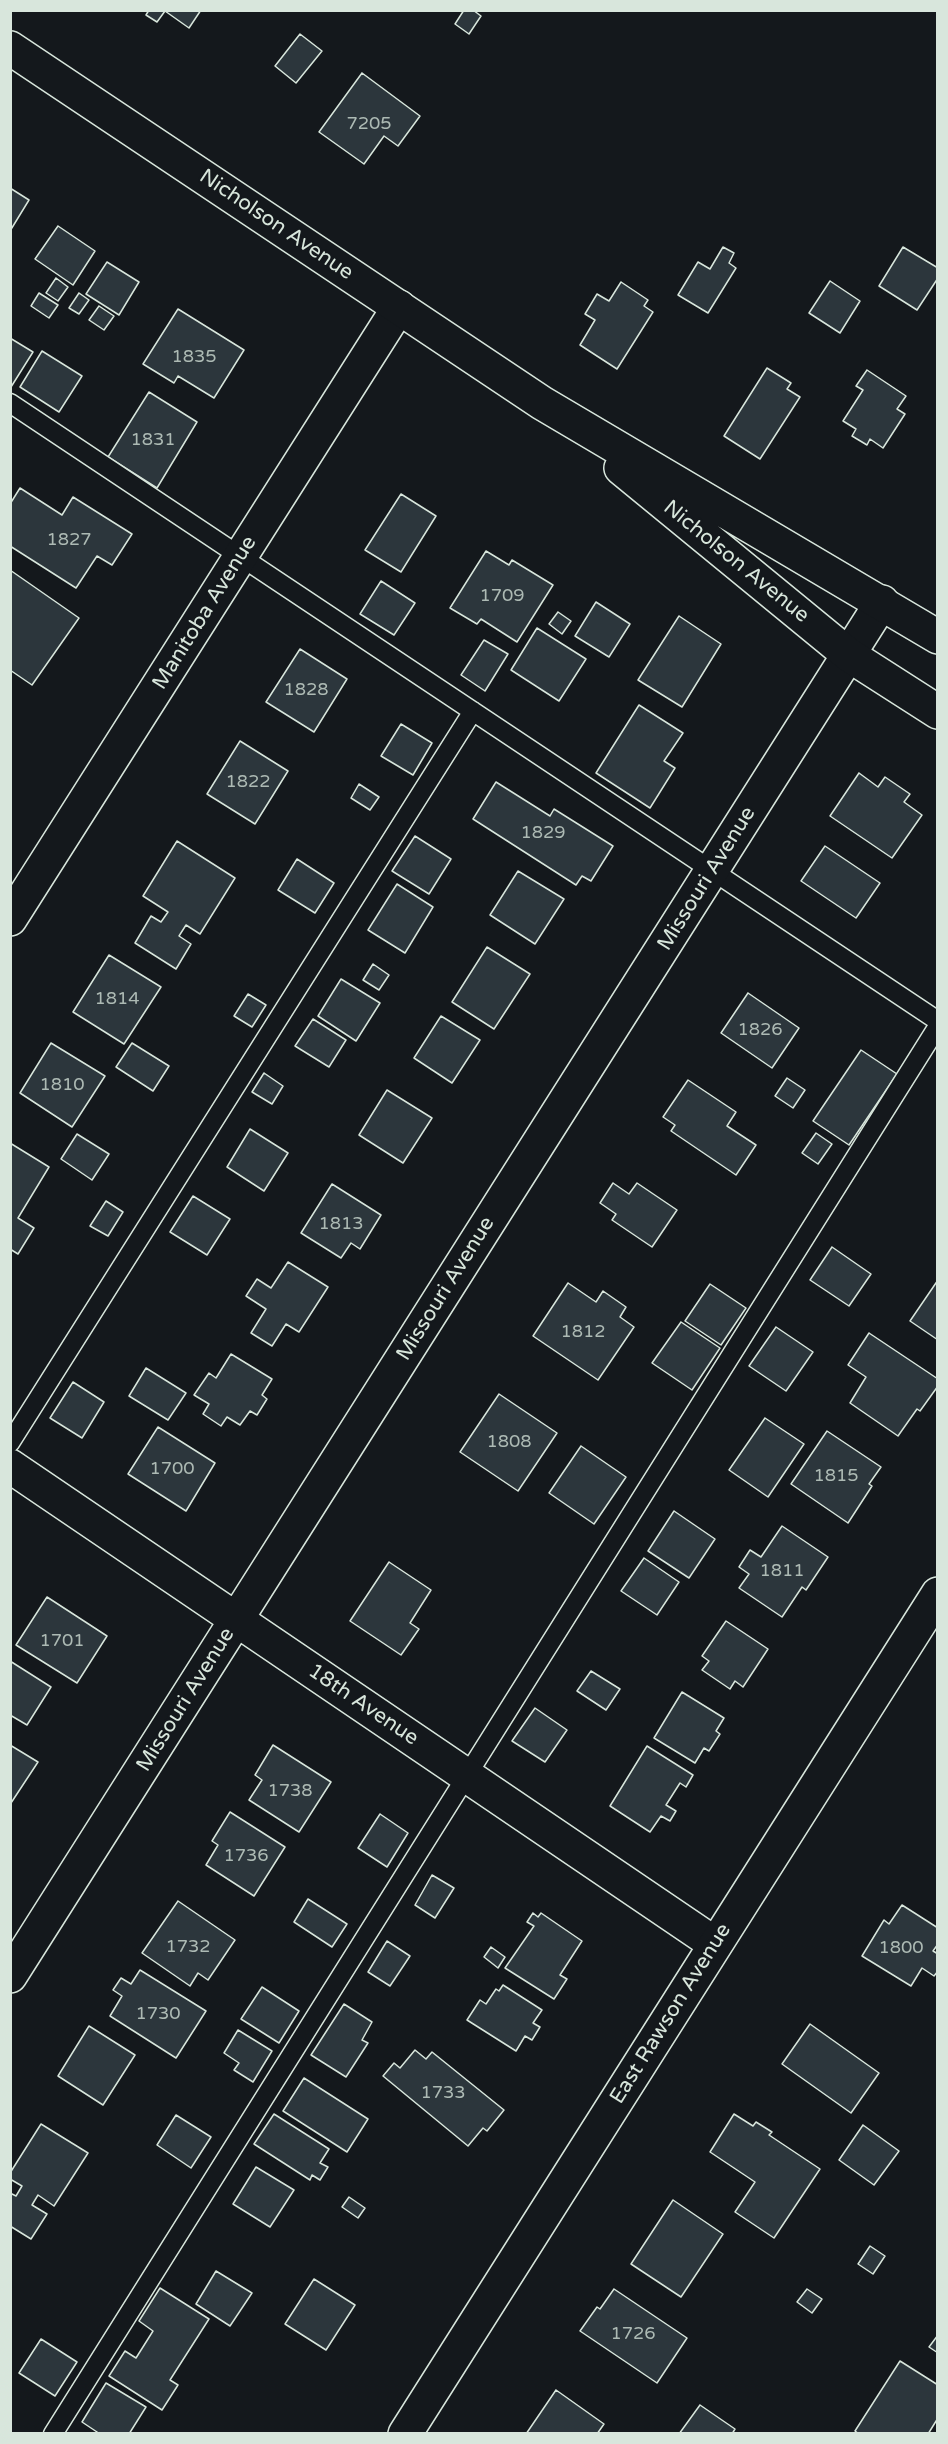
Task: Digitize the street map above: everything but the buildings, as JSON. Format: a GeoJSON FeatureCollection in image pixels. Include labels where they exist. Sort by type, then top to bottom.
{"type":"FeatureCollection","features":[{"type":"Feature","properties":{"kind":"street","name":"Nicholson Avenue"},"geometry":{"type":"LineString","coordinates":[[10,48],[542,403],[938,637]]}},
{"type":"Feature","properties":{"kind":"street","name":"Manitoba Avenue"},"geometry":{"type":"LineString","coordinates":[[10,919],[399,308]]}},
{"type":"Feature","properties":{"kind":"street","name":"Nicholson Avenue"},"geometry":{"type":"LineString","coordinates":[[542,403],[849,655],[938,712]]}},
{"type":"Feature","properties":{"kind":"street","name":"Missouri Avenue"},"geometry":{"type":"LineString","coordinates":[[10,1976],[882,602]]}},
{"type":"Feature","properties":{"kind":"street","name":"18th Avenue"},"geometry":{"type":"LineString","coordinates":[[10,1466],[716,1944]]}},
{"type":"Feature","properties":{"kind":"street","name":"East Rawson Avenue"},"geometry":{"type":"LineString","coordinates":[[405,2433],[938,1594]]}},
{"type":"Feature","properties":{"kind":"lane"},"geometry":{"type":"LineString","coordinates":[[10,403],[938,1021]]}},
{"type":"Feature","properties":{"kind":"lane"},"geometry":{"type":"LineString","coordinates":[[10,1443],[473,711]]}},
{"type":"Feature","properties":{"kind":"lane"},"geometry":{"type":"LineString","coordinates":[[53,2433],[938,1026]]}}]}
